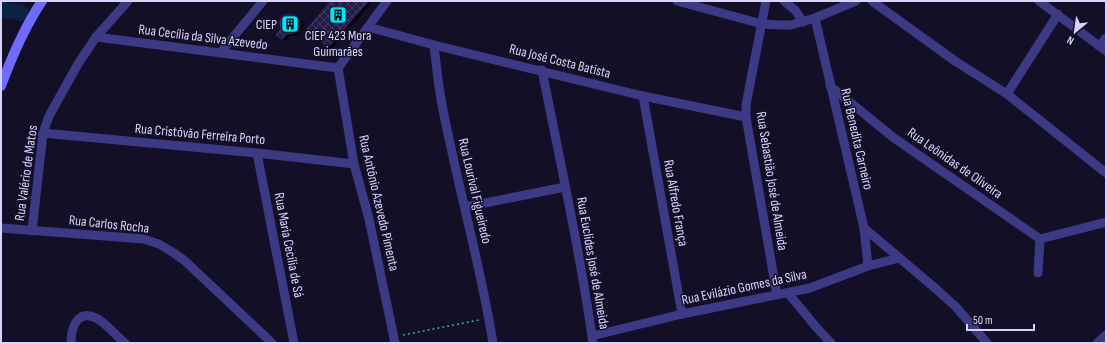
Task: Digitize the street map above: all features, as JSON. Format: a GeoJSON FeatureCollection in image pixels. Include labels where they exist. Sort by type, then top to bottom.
{"type":"FeatureCollection","features":[{"type":"Feature","properties":{"kind":"main road"},"geometry":{"type":"LineString","coordinates":[[1,86],[29,20],[42,1]]}},
{"type":"Feature","properties":{"kind":"street","name":"Rua Valério de Matos"},"geometry":{"type":"LineString","coordinates":[[32,231],[43,133],[49,116],[60,94],[96,37],[128,1]]}},
{"type":"Feature","properties":{"kind":"street"},"geometry":{"type":"LineString","coordinates":[[221,52],[263,1]]}},
{"type":"Feature","properties":{"kind":"street"},"geometry":{"type":"LineString","coordinates":[[338,68],[388,1]]}},
{"type":"Feature","properties":{"kind":"street"},"geometry":{"type":"LineString","coordinates":[[677,1],[762,24],[791,25],[815,18],[856,1]]}},
{"type":"Feature","properties":{"kind":"street","name":"Rua Sebastião José de Almeida"},"geometry":{"type":"LineString","coordinates":[[766,1],[747,97],[746,117],[777,295]]}},
{"type":"Feature","properties":{"kind":"street"},"geometry":{"type":"LineString","coordinates":[[784,1],[795,10],[803,22]]}},
{"type":"Feature","properties":{"kind":"street"},"geometry":{"type":"LineString","coordinates":[[872,1],[955,61],[1007,94],[1106,173]]}},
{"type":"Feature","properties":{"kind":"street"},"geometry":{"type":"LineString","coordinates":[[1039,1],[1102,48],[1106,38]]}},
{"type":"Feature","properties":{"kind":"street"},"geometry":{"type":"LineString","coordinates":[[1007,94],[1058,14]]}},
{"type":"Feature","properties":{"kind":"street","name":"Rua Benedita Carneiro"},"geometry":{"type":"LineString","coordinates":[[815,18],[864,228],[868,266]]}},
{"type":"Feature","properties":{"kind":"street","name":"Rua José Costa Batista"},"geometry":{"type":"LineString","coordinates":[[368,27],[434,45],[542,70],[643,96],[746,117]]}},
{"type":"Feature","properties":{"kind":"street","name":"Rua Cecília da Silva Azevedo"},"geometry":{"type":"LineString","coordinates":[[96,37],[338,68]]}},
{"type":"Feature","properties":{"kind":"street","name":"Rua Lourival Figueiredo"},"geometry":{"type":"LineString","coordinates":[[434,45],[441,98],[493,343]]}},
{"type":"Feature","properties":{"kind":"street","name":"Rua Antônio Azevedo Pimenta"},"geometry":{"type":"LineString","coordinates":[[338,68],[354,164],[369,220],[394,340]]}},
{"type":"Feature","properties":{"kind":"street","name":"Rua Euclides José de Almeida"},"geometry":{"type":"LineString","coordinates":[[542,70],[593,340]]}},
{"type":"Feature","properties":{"kind":"street","name":"Rua Leônidas de Oliveira"},"geometry":{"type":"LineString","coordinates":[[830,86],[894,138],[1040,239]]}},
{"type":"Feature","properties":{"kind":"street","name":"Rua Alfredo França"},"geometry":{"type":"LineString","coordinates":[[643,96],[682,314]]}},
{"type":"Feature","properties":{"kind":"street","name":"Rua Cristóvão Ferreira Porto"},"geometry":{"type":"LineString","coordinates":[[43,133],[257,153],[354,164]]}},
{"type":"Feature","properties":{"kind":"street","name":"Rua Maria Cecília de Sá"},"geometry":{"type":"LineString","coordinates":[[257,153],[294,343]]}},
{"type":"Feature","properties":{"kind":"street","name":"Rua Euclides José de Almeida"},"geometry":{"type":"LineString","coordinates":[[465,207],[565,187]]}},
{"type":"Feature","properties":{"kind":"street"},"geometry":{"type":"LineString","coordinates":[[1038,273],[1040,239],[1106,222]]}},
{"type":"Feature","properties":{"kind":"street","name":"Rua Carlos Rocha"},"geometry":{"type":"LineString","coordinates":[[1,228],[143,239],[159,244],[185,261],[272,343]]}},
{"type":"Feature","properties":{"kind":"street"},"geometry":{"type":"LineString","coordinates":[[864,228],[956,307],[987,343]]}},
{"type":"Feature","properties":{"kind":"street","name":"Rua Evilázio Gomes da Silva"},"geometry":{"type":"LineString","coordinates":[[593,340],[682,314],[788,293],[815,286],[868,266],[899,258]]}},
{"type":"Feature","properties":{"kind":"street"},"geometry":{"type":"LineString","coordinates":[[788,293],[831,343]]}},
{"type":"Feature","properties":{"kind":"street"},"geometry":{"type":"LineString","coordinates":[[71,343],[72,330],[76,322],[80,317],[85,316],[97,318],[125,343]]}},
{"type":"Feature","properties":{"kind":"street"},"geometry":{"type":"LineString","coordinates":[[1097,343],[1106,335]]}},
{"type":"Feature","properties":{"kind":"path"},"geometry":{"type":"LineString","coordinates":[[394,340],[489,319]]}},
{"type":"Feature","properties":{"kind":"building","name":"CIEP 423 Mora Guimarães"},"geometry":{"type":"Polygon","coordinates":[[[331,1],[368,1],[328,47],[307,29],[331,1]]]}},
{"type":"Feature","properties":{"kind":"building","name":"CIEP"},"geometry":{"type":"Polygon","coordinates":[[[284,15],[293,15],[299,19],[299,28],[293,33],[286,34],[282,39],[276,35],[281,29],[280,21],[284,15]]]}},
{"type":"Feature","properties":{"kind":"waterway"},"geometry":{"type":"LineString","coordinates":[[1,9],[21,13]]}},
{"type":"Feature","properties":{"kind":"place","name":"CIEP 423 Mora Guimarães"},"geometry":{"type":"Point","coordinates":[338,15]}},
{"type":"Feature","properties":{"kind":"place","name":"CIEP"},"geometry":{"type":"Point","coordinates":[290,24]}}]}
